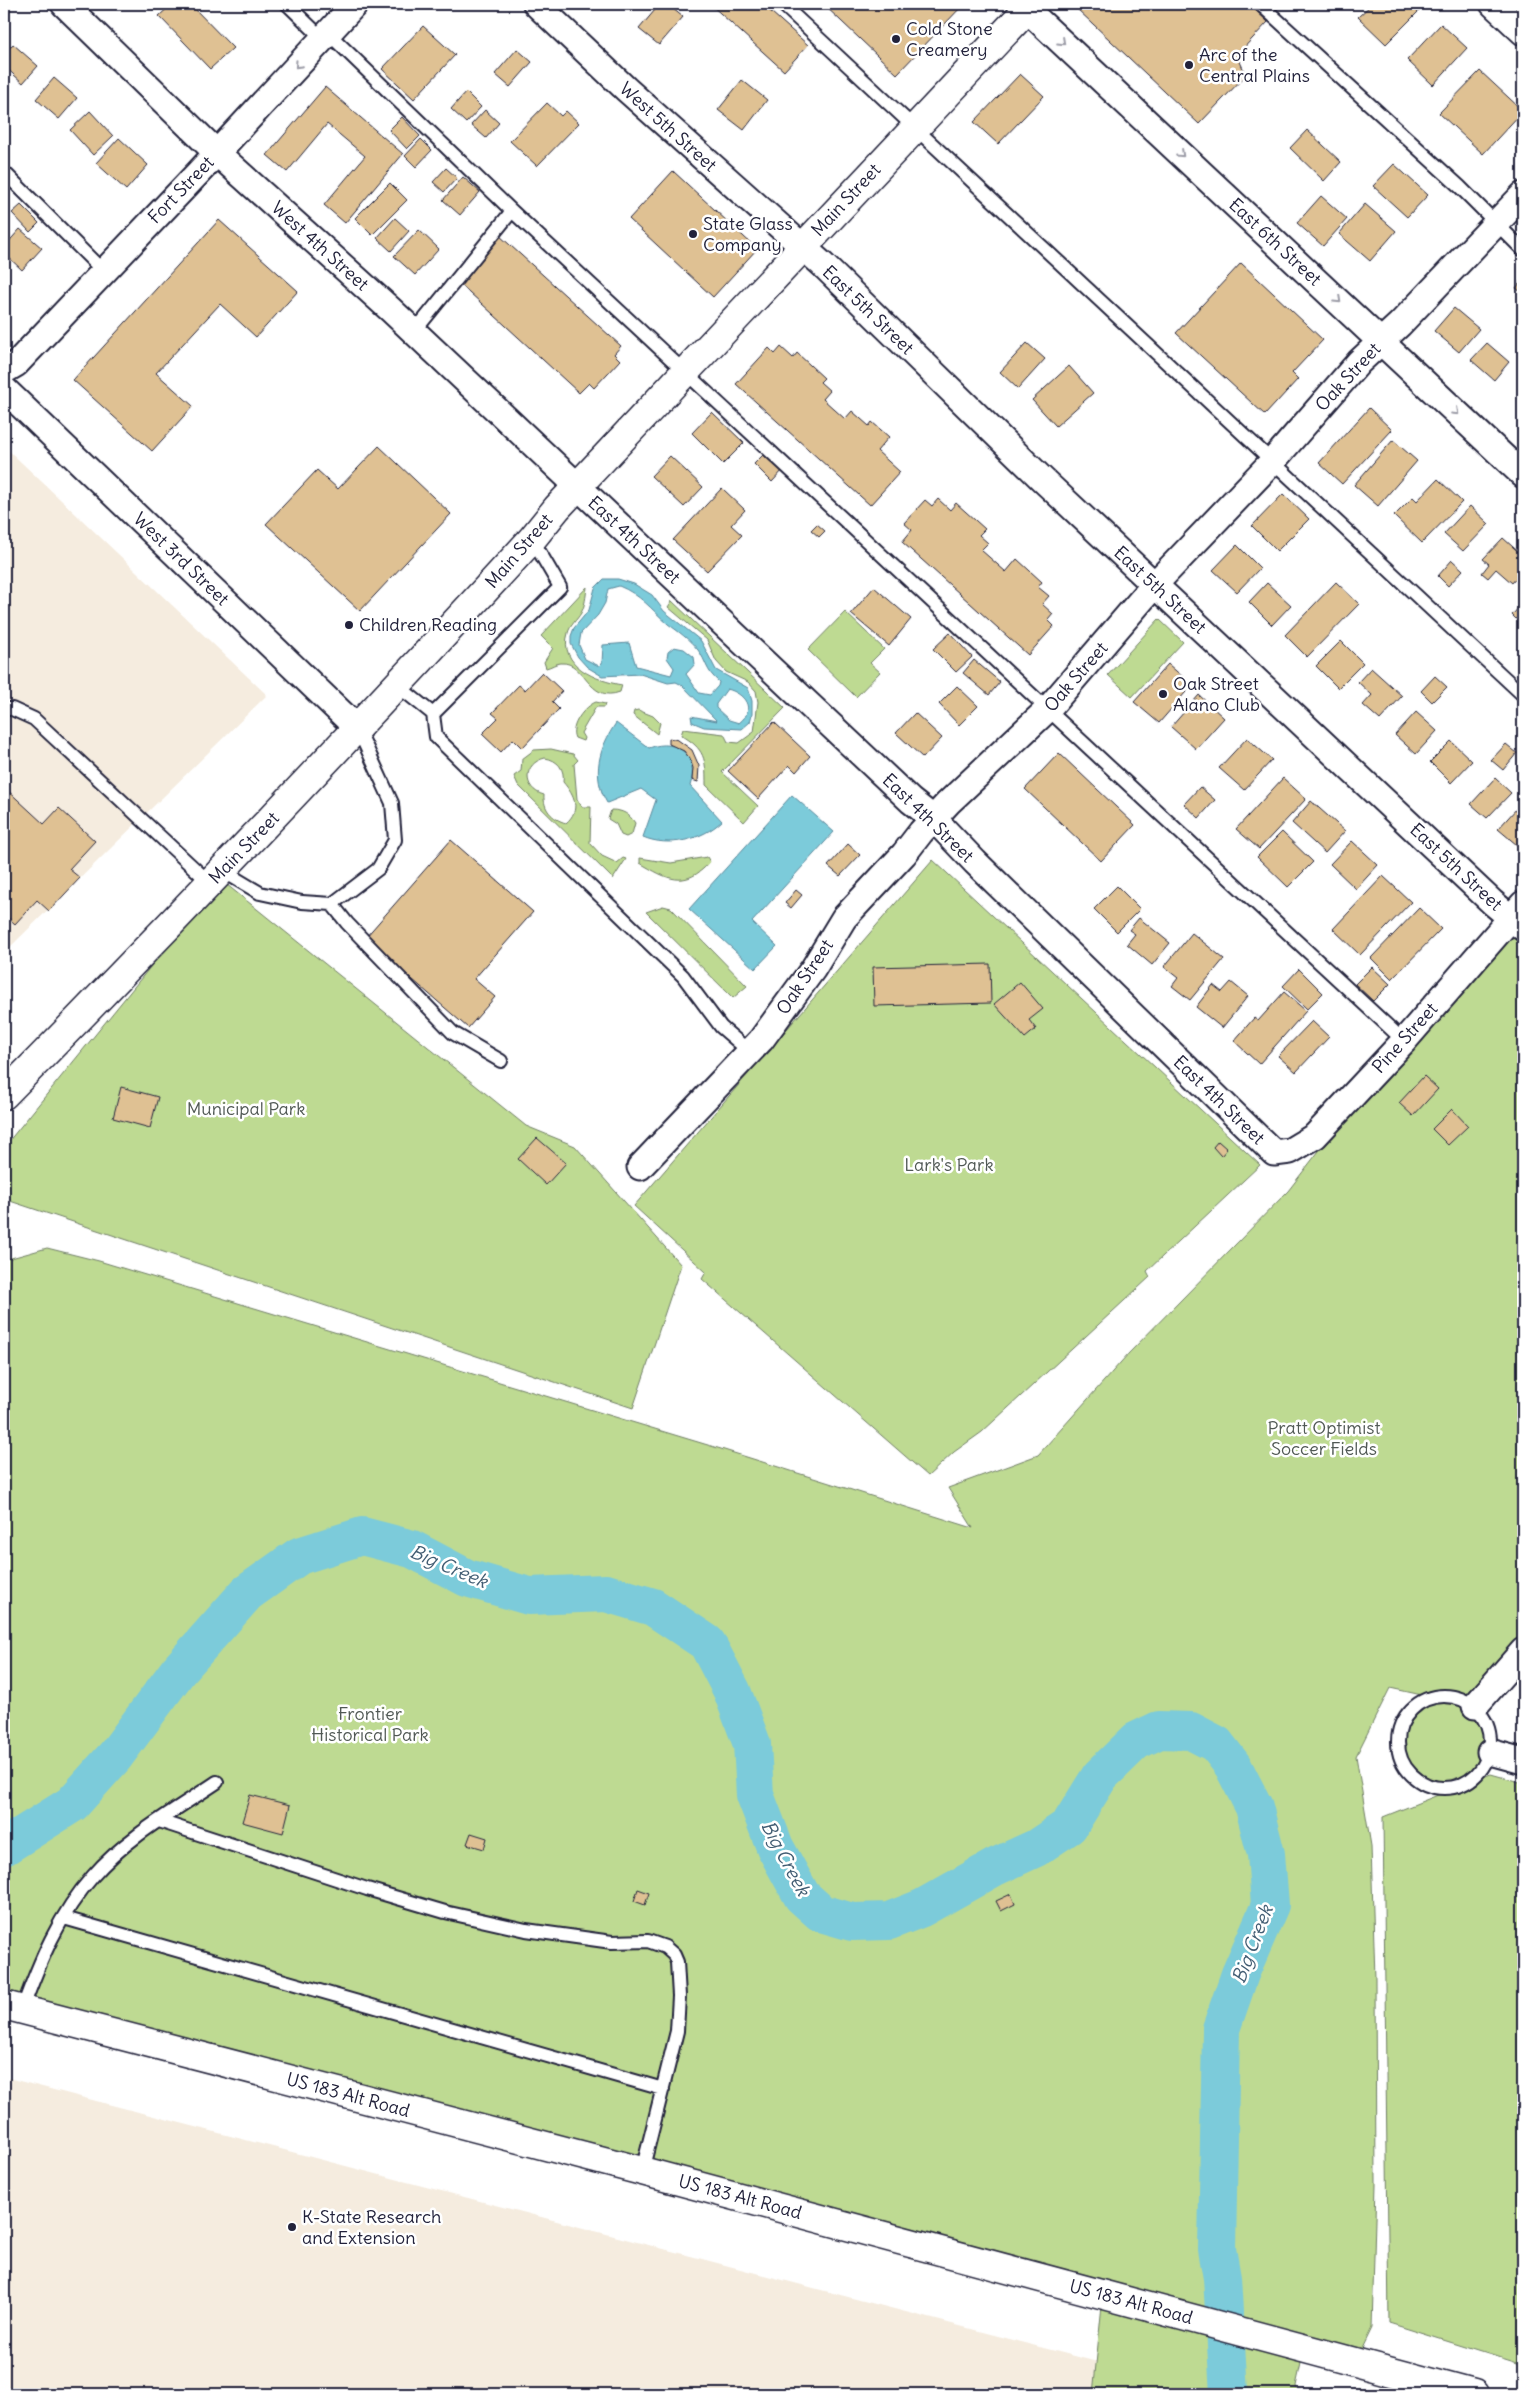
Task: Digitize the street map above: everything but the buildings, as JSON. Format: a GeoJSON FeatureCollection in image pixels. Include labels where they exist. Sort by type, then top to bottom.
{"type":"FeatureCollection","features":[{"type":"Feature","properties":{"kind":"main road","name":"Main Street"},"geometry":{"type":"LineString","coordinates":[[4,1096],[217,878],[358,729],[532,539],[558,508],[1027,6]]}},
{"type":"Feature","properties":{"kind":"main road","name":"US 183 Alt Road"},"geometry":{"type":"LineString","coordinates":[[13,2007],[642,2171],[1474,2394]]}},
{"type":"Feature","properties":{"kind":"street","name":"West 4th Street"},"geometry":{"type":"LineString","coordinates":[[64,4],[217,153],[414,332],[578,487]]}},
{"type":"Feature","properties":{"kind":"street","name":"Fort Street"},"geometry":{"type":"LineString","coordinates":[[4,371],[16,364],[217,153],[355,4]]}},
{"type":"Feature","properties":{"kind":"street","name":"West 5th Street"},"geometry":{"type":"LineString","coordinates":[[536,4],[626,89],[801,248]]}},
{"type":"Feature","properties":{"kind":"street"},"geometry":{"type":"LineString","coordinates":[[1493,4],[1523,32]]}},
{"type":"Feature","properties":{"kind":"street","name":"East 6th Street"},"geometry":{"type":"LineString","coordinates":[[1027,6],[1523,475]]}},
{"type":"Feature","properties":{"kind":"street","name":"Oak Street"},"geometry":{"type":"LineString","coordinates":[[640,1167],[750,1052],[813,969],[844,918],[934,819],[1048,710],[1155,584],[1272,462],[1359,362],[1400,324],[1523,196]]}},
{"type":"Feature","properties":{"kind":"street","name":"East 5th Street"},"geometry":{"type":"LineString","coordinates":[[801,248],[834,276],[1042,479],[1492,903],[1519,917]]}},
{"type":"Feature","properties":{"kind":"street","name":"West 3rd Street"},"geometry":{"type":"LineString","coordinates":[[4,389],[358,729]]}},
{"type":"Feature","properties":{"kind":"street","name":"East 4th Street"},"geometry":{"type":"LineString","coordinates":[[578,487],[911,801],[934,819],[975,862],[1274,1153]]}},
{"type":"Feature","properties":{"kind":"street","name":"Pine Street"},"geometry":{"type":"LineString","coordinates":[[1274,1153],[1290,1151],[1315,1136],[1519,917]]}},
{"type":"Feature","properties":{"kind":"street"},"geometry":{"type":"LineString","coordinates":[[1475,1706],[1523,1651]]}},
{"type":"Feature","properties":{"kind":"street"},"geometry":{"type":"LineString","coordinates":[[1490,1752],[1523,1761]]}},
{"type":"Feature","properties":{"kind":"lane"},"geometry":{"type":"LineString","coordinates":[[287,4],[325,36],[687,372],[1404,1041]]}},
{"type":"Feature","properties":{"kind":"lane"},"geometry":{"type":"LineString","coordinates":[[782,4],[1523,695]]}},
{"type":"Feature","properties":{"kind":"lane"},"geometry":{"type":"LineString","coordinates":[[1260,4],[1453,180],[1523,250]]}},
{"type":"Feature","properties":{"kind":"lane"},"geometry":{"type":"LineString","coordinates":[[4,172],[103,271]]}},
{"type":"Feature","properties":{"kind":"lane"},"geometry":{"type":"LineString","coordinates":[[414,332],[512,211]]}},
{"type":"Feature","properties":{"kind":"lane"},"geometry":{"type":"LineString","coordinates":[[433,714],[560,587],[532,539]]}},
{"type":"Feature","properties":{"kind":"lane"},"geometry":{"type":"LineString","coordinates":[[398,686],[433,714],[436,737],[683,976],[720,1028],[750,1052]]}},
{"type":"Feature","properties":{"kind":"lane"},"geometry":{"type":"LineString","coordinates":[[4,709],[12,709],[34,719],[217,878],[260,893],[302,902],[332,904],[378,869],[395,840],[392,803],[358,729]]}},
{"type":"Feature","properties":{"kind":"lane"},"geometry":{"type":"LineString","coordinates":[[332,904],[347,923],[453,1033],[501,1060]]}},
{"type":"Feature","properties":{"kind":"lane"},"geometry":{"type":"LineString","coordinates":[[1444,1695],[1457,1697],[1475,1706],[1487,1724],[1490,1752],[1484,1766],[1474,1778],[1460,1786],[1445,1789],[1430,1787],[1416,1780],[1405,1768],[1398,1754],[1397,1739],[1400,1724],[1409,1711],[1419,1702],[1444,1695]]}},
{"type":"Feature","properties":{"kind":"lane"},"geometry":{"type":"LineString","coordinates":[[13,2007],[64,1918],[93,1876],[125,1846],[217,1782]]}},
{"type":"Feature","properties":{"kind":"lane"},"geometry":{"type":"LineString","coordinates":[[159,1821],[367,1889],[445,1912],[569,1937],[612,1942],[648,1941],[660,1944],[674,1956],[677,1962],[679,1996],[677,2030],[642,2171]]}},
{"type":"Feature","properties":{"kind":"lane"},"geometry":{"type":"LineString","coordinates":[[64,1918],[663,2089]]}},
{"type":"Feature","properties":{"kind":"shaded area"},"geometry":{"type":"Polygon","coordinates":[[[4,446],[267,695],[4,953],[4,446]]]}},
{"type":"Feature","properties":{"kind":"shaded area","name":"K-State Research and Extension"},"geometry":{"type":"Polygon","coordinates":[[[4,2077],[1155,2377],[1157,2394],[4,2394],[4,2077]]]}},
{"type":"Feature","properties":{"kind":"green space"},"geometry":{"type":"Polygon","coordinates":[[[587,587],[582,610],[570,627],[566,645],[574,663],[582,670],[602,680],[622,685],[620,692],[609,694],[601,692],[594,688],[576,668],[569,664],[559,663],[546,668],[544,662],[553,648],[541,636],[587,587]]]}},
{"type":"Feature","properties":{"kind":"green space"},"geometry":{"type":"Polygon","coordinates":[[[672,601],[785,708],[722,772],[758,806],[744,822],[706,785],[704,761],[699,750],[681,735],[683,729],[724,734],[728,742],[739,743],[754,732],[758,702],[756,691],[748,682],[726,672],[716,661],[707,640],[668,607],[672,601]]]}},
{"type":"Feature","properties":{"kind":"green space"},"geometry":{"type":"Polygon","coordinates":[[[845,612],[884,649],[870,663],[880,672],[856,697],[808,650],[845,612]]]}},
{"type":"Feature","properties":{"kind":"green space"},"geometry":{"type":"Polygon","coordinates":[[[1159,619],[1183,642],[1132,697],[1108,675],[1159,619]]]}},
{"type":"Feature","properties":{"kind":"green space"},"geometry":{"type":"Polygon","coordinates":[[[596,702],[605,704],[604,707],[596,707],[581,733],[584,738],[583,741],[575,738],[574,728],[576,722],[587,708],[596,702]]]}},
{"type":"Feature","properties":{"kind":"green space"},"geometry":{"type":"Polygon","coordinates":[[[638,710],[653,716],[660,723],[657,734],[633,715],[634,711],[638,710]]]}},
{"type":"Feature","properties":{"kind":"green space"},"geometry":{"type":"Polygon","coordinates":[[[551,749],[573,754],[578,760],[574,764],[577,799],[582,807],[591,807],[590,843],[602,856],[617,863],[623,858],[626,859],[613,879],[518,785],[514,776],[521,771],[522,759],[534,750],[551,749]],[[545,758],[532,765],[529,770],[529,782],[537,792],[544,795],[545,805],[549,813],[566,823],[574,813],[575,803],[571,792],[563,782],[562,769],[550,759],[545,758]]]}},
{"type":"Feature","properties":{"kind":"green space"},"geometry":{"type":"Polygon","coordinates":[[[611,810],[625,813],[630,817],[635,823],[632,834],[626,837],[621,835],[616,824],[608,819],[611,810]]]}},
{"type":"Feature","properties":{"kind":"green space"},"geometry":{"type":"Polygon","coordinates":[[[707,857],[710,862],[701,871],[684,879],[667,877],[640,863],[640,858],[671,863],[707,857]]]}},
{"type":"Feature","properties":{"kind":"green space","name":"Lark's Park"},"geometry":{"type":"Polygon","coordinates":[[[933,860],[1260,1165],[1147,1271],[1150,1277],[982,1432],[954,1452],[928,1476],[702,1279],[706,1272],[634,1206],[933,860]]]}},
{"type":"Feature","properties":{"kind":"green space","name":"Municipal Park"},"geometry":{"type":"Polygon","coordinates":[[[221,880],[526,1126],[575,1146],[681,1265],[633,1408],[4,1199],[4,1147],[221,880]]]}},
{"type":"Feature","properties":{"kind":"green space"},"geometry":{"type":"Polygon","coordinates":[[[663,906],[671,908],[747,986],[733,998],[646,912],[663,906]]]}},
{"type":"Feature","properties":{"kind":"green space","name":"Frontier Historical Park"},"geometry":{"type":"Polygon","coordinates":[[[1523,928],[1523,1651],[1480,1712],[1489,1733],[1489,1752],[1481,1769],[1463,1784],[1491,1774],[1523,1783],[1523,2365],[1389,2323],[1383,1817],[1458,1787],[1434,1788],[1420,1782],[1404,1766],[1399,1755],[1397,1744],[1398,1732],[1402,1721],[1410,1709],[1431,1697],[1390,1688],[1356,1756],[1371,1846],[1375,1979],[1376,2184],[1372,2328],[1355,2363],[1304,2350],[1296,2386],[1298,2394],[1093,2394],[1103,2295],[4,2005],[4,1260],[47,1248],[99,1261],[721,1449],[973,1528],[948,1488],[1038,1455],[1129,1353],[1288,1191],[1404,1041],[1492,938],[1523,928]]]}},
{"type":"Feature","properties":{"kind":"water"},"geometry":{"type":"Polygon","coordinates":[[[604,579],[618,579],[634,584],[652,595],[664,611],[701,641],[716,670],[748,688],[752,701],[750,722],[742,729],[704,727],[692,722],[691,716],[717,721],[682,685],[676,682],[668,683],[640,674],[602,676],[587,667],[578,657],[571,644],[571,636],[574,628],[589,610],[595,588],[604,579]],[[619,586],[608,589],[605,603],[598,615],[581,633],[579,645],[585,659],[599,666],[602,663],[603,645],[629,643],[636,666],[671,675],[674,668],[667,658],[668,652],[674,647],[684,649],[694,657],[695,664],[686,674],[699,693],[710,695],[719,682],[711,674],[698,650],[640,598],[619,586]],[[727,689],[716,704],[716,708],[729,720],[739,723],[744,718],[748,707],[739,694],[727,689]]]}},
{"type":"Feature","properties":{"kind":"water"},"geometry":{"type":"Polygon","coordinates":[[[616,723],[649,748],[669,745],[684,752],[692,766],[690,786],[722,821],[705,833],[685,840],[664,842],[643,837],[656,800],[641,789],[607,803],[599,782],[598,772],[601,752],[616,723]]]}},
{"type":"Feature","properties":{"kind":"water"},"geometry":{"type":"Polygon","coordinates":[[[792,795],[834,832],[752,922],[777,946],[755,969],[689,909],[792,795]]]}},
{"type":"Feature","properties":{"kind":"waterway","name":"Big Creek"},"geometry":{"type":"LineString","coordinates":[[4,1847],[72,1804],[115,1756],[178,1671],[247,1593],[299,1556],[362,1536],[412,1549],[467,1578],[529,1596],[606,1593],[653,1607],[707,1643],[732,1691],[752,1744],[755,1795],[775,1847],[802,1896],[821,1913],[852,1922],[889,1921],[922,1908],[995,1867],[1036,1848],[1069,1826],[1100,1776],[1136,1741],[1159,1730],[1191,1731],[1216,1744],[1233,1766],[1254,1807],[1266,1854],[1270,1905],[1240,1974],[1221,2029],[1217,2249],[1222,2278],[1229,2394]]}},
{"type":"Feature","properties":{"kind":"place","name":"Cold Stone Creamery"},"geometry":{"type":"Point","coordinates":[896,39]}},
{"type":"Feature","properties":{"kind":"place","name":"Arc of the Central Plains"},"geometry":{"type":"Point","coordinates":[1189,65]}},
{"type":"Feature","properties":{"kind":"place","name":"State Glass Company"},"geometry":{"type":"Point","coordinates":[693,234]}},
{"type":"Feature","properties":{"kind":"place","name":"Children Reading"},"geometry":{"type":"Point","coordinates":[349,625]}},
{"type":"Feature","properties":{"kind":"place","name":"Oak Street Alano Club"},"geometry":{"type":"Point","coordinates":[1163,694]}},
{"type":"Feature","properties":{"kind":"place","name":"K-State Research and Extension"},"geometry":{"type":"Point","coordinates":[292,2227]}},
{"type":"Feature","properties":{"kind":"park label","name":"Pratt Optimist Soccer Fields"},"geometry":{"type":"Point","coordinates":[1324,1438]}}]}
